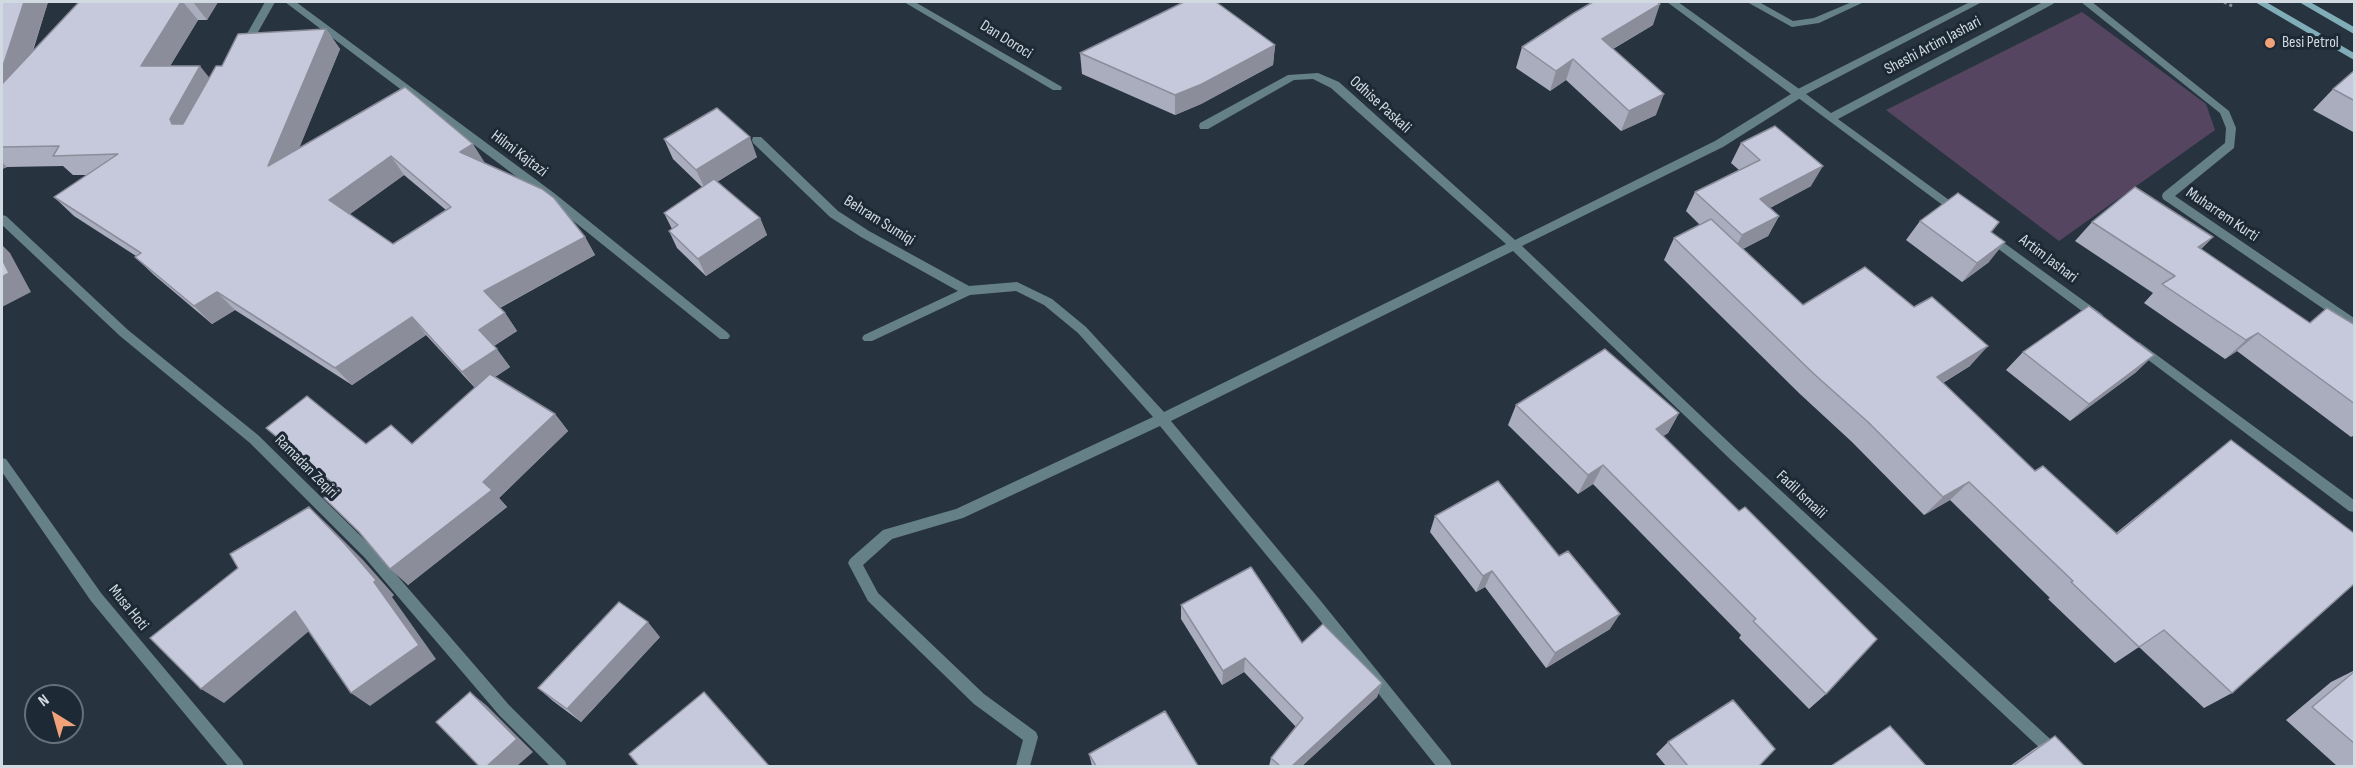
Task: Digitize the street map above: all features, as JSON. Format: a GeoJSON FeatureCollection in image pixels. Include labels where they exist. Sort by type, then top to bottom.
{"type":"FeatureCollection","features":[{"type":"Feature","properties":{"kind":"main road"},"geometry":{"type":"LineString","coordinates":[[2260,2],[2355,57]]}},
{"type":"Feature","properties":{"kind":"main road"},"geometry":{"type":"LineString","coordinates":[[2304,2],[2355,31]]}},
{"type":"Feature","properties":{"kind":"street"},"geometry":{"type":"LineString","coordinates":[[237,61],[270,2]]}},
{"type":"Feature","properties":{"kind":"street","name":"Hilmi Kajtazi"},"geometry":{"type":"LineString","coordinates":[[290,2],[549,196],[724,336]]}},
{"type":"Feature","properties":{"kind":"street","name":"Dan Doroci"},"geometry":{"type":"LineString","coordinates":[[909,2],[1057,87]]}},
{"type":"Feature","properties":{"kind":"street"},"geometry":{"type":"LineString","coordinates":[[1672,2],[1964,217]]}},
{"type":"Feature","properties":{"kind":"street"},"geometry":{"type":"LineString","coordinates":[[1752,2],[1792,24],[1816,21],[1859,2]]}},
{"type":"Feature","properties":{"kind":"street"},"geometry":{"type":"LineString","coordinates":[[1023,766],[1031,737],[979,699],[873,597],[855,563],[888,534],[958,514],[1162,419],[1719,144],[1798,94],[1977,2]]}},
{"type":"Feature","properties":{"kind":"street","name":"Sheshi Artim Jashari"},"geometry":{"type":"LineString","coordinates":[[1831,118],[2049,2]]}},
{"type":"Feature","properties":{"kind":"street","name":"Muharrem Kurti"},"geometry":{"type":"LineString","coordinates":[[2086,2],[2224,111],[2231,128],[2230,145],[2166,196],[2355,324]]}},
{"type":"Feature","properties":{"kind":"street","name":"Odhise Paskali"},"geometry":{"type":"LineString","coordinates":[[1204,126],[1292,77],[1314,75],[1335,84],[1514,244]]}},
{"type":"Feature","properties":{"kind":"street","name":"Behram Sumiqi"},"geometry":{"type":"LineString","coordinates":[[757,140],[834,214],[926,269],[968,291]]}},
{"type":"Feature","properties":{"kind":"street","name":"Ramadan Zeqiri"},"geometry":{"type":"LineString","coordinates":[[2,219],[124,333],[254,439],[370,554],[504,710],[560,766]]}},
{"type":"Feature","properties":{"kind":"street","name":"Artim Jashari"},"geometry":{"type":"LineString","coordinates":[[1983,231],[2107,323]]}},
{"type":"Feature","properties":{"kind":"street","name":"Fadil Ismaili"},"geometry":{"type":"LineString","coordinates":[[1514,244],[1736,456],[2069,766]]}},
{"type":"Feature","properties":{"kind":"street"},"geometry":{"type":"LineString","coordinates":[[868,338],[968,291],[1017,286],[1048,302],[1082,330],[1162,419],[1445,766]]}},
{"type":"Feature","properties":{"kind":"street"},"geometry":{"type":"LineString","coordinates":[[2126,337],[2355,507]]}},
{"type":"Feature","properties":{"kind":"street","name":"Musa Hoti"},"geometry":{"type":"LineString","coordinates":[[2,463],[96,597],[237,766]]}},
{"type":"Feature","properties":{"kind":"shaded area"},"geometry":{"type":"Polygon","coordinates":[[[2082,12],[2206,104],[2215,130],[2059,241],[1886,110],[2082,12]]]}},
{"type":"Feature","properties":{"kind":"building"},"geometry":{"type":"Polygon","coordinates":[[[2,2],[24,2],[2,69],[2,2]]]}},
{"type":"Feature","properties":{"kind":"building"},"geometry":{"type":"Polygon","coordinates":[[[79,2],[181,2],[141,66],[200,66],[170,119],[172,124],[183,124],[216,66],[222,66],[238,34],[326,29],[268,166],[405,87],[473,144],[460,152],[542,189],[554,198],[585,237],[484,291],[505,313],[479,330],[497,349],[462,372],[412,317],[335,368],[217,292],[194,306],[135,257],[141,253],[54,197],[118,154],[53,156],[59,146],[2,147],[2,84],[79,2]],[[391,156],[329,200],[393,244],[451,207],[391,156]]]}},
{"type":"Feature","properties":{"kind":"building"},"geometry":{"type":"Polygon","coordinates":[[[1184,2],[1216,2],[1275,45],[1202,84],[1175,95],[1080,53],[1184,2]]]}},
{"type":"Feature","properties":{"kind":"building"},"geometry":{"type":"Polygon","coordinates":[[[1593,2],[1657,2],[1660,4],[1602,39],[1664,94],[1629,111],[1573,59],[1556,71],[1522,47],[1593,2]]]}},
{"type":"Feature","properties":{"kind":"building"},"geometry":{"type":"Polygon","coordinates":[[[2355,70],[2355,101],[2333,89],[2355,70]]]}},
{"type":"Feature","properties":{"kind":"building"},"geometry":{"type":"Polygon","coordinates":[[[717,108],[750,137],[696,170],[664,139],[717,108]]]}},
{"type":"Feature","properties":{"kind":"building"},"geometry":{"type":"Polygon","coordinates":[[[1775,126],[1823,166],[1760,199],[1779,216],[1742,235],[1695,192],[1760,160],[1741,143],[1775,126]]]}},
{"type":"Feature","properties":{"kind":"building"},"geometry":{"type":"Polygon","coordinates":[[[714,179],[760,218],[698,259],[669,231],[678,225],[664,213],[714,179]]]}},
{"type":"Feature","properties":{"kind":"building"},"geometry":{"type":"Polygon","coordinates":[[[2135,187],[2213,237],[2198,247],[2310,323],[2327,308],[2355,325],[2355,404],[2258,333],[2246,340],[2162,284],[2175,276],[2092,222],[2135,187]]]}},
{"type":"Feature","properties":{"kind":"building"},"geometry":{"type":"Polygon","coordinates":[[[1958,193],[1999,222],[1991,232],[2005,242],[1977,263],[1920,221],[1958,193]]]}},
{"type":"Feature","properties":{"kind":"building"},"geometry":{"type":"Polygon","coordinates":[[[1711,219],[1803,305],[1865,267],[1914,307],[1932,297],[1988,346],[1937,377],[2035,471],[2043,466],[2117,534],[2231,440],[2355,534],[2355,583],[2232,693],[2164,630],[2139,647],[1969,482],[1943,497],[1868,422],[1814,374],[1674,238],[1711,219]]]}},
{"type":"Feature","properties":{"kind":"building"},"geometry":{"type":"Polygon","coordinates":[[[2,259],[9,273],[2,277],[2,259]]]}},
{"type":"Feature","properties":{"kind":"building"},"geometry":{"type":"Polygon","coordinates":[[[2089,306],[2154,355],[2089,404],[2023,352],[2089,306]]]}},
{"type":"Feature","properties":{"kind":"building"},"geometry":{"type":"Polygon","coordinates":[[[1605,349],[1679,413],[1656,429],[1739,511],[1745,507],[1877,639],[1826,694],[1753,621],[1756,619],[1603,465],[1588,475],[1516,405],[1605,349]]]}},
{"type":"Feature","properties":{"kind":"building"},"geometry":{"type":"Polygon","coordinates":[[[490,374],[555,414],[483,482],[492,490],[390,569],[359,532],[324,498],[340,489],[266,428],[307,396],[366,444],[391,425],[412,444],[490,374]]]}},
{"type":"Feature","properties":{"kind":"building"},"geometry":{"type":"Polygon","coordinates":[[[1498,481],[1559,556],[1568,551],[1620,614],[1555,653],[1492,571],[1483,576],[1435,516],[1498,481]]]}},
{"type":"Feature","properties":{"kind":"building"},"geometry":{"type":"Polygon","coordinates":[[[309,507],[376,580],[374,582],[419,645],[351,693],[295,611],[201,689],[150,638],[238,568],[230,554],[309,507]]]}},
{"type":"Feature","properties":{"kind":"building"},"geometry":{"type":"Polygon","coordinates":[[[1251,567],[1302,643],[1323,624],[1382,683],[1292,766],[1280,766],[1271,758],[1303,718],[1245,658],[1223,671],[1181,605],[1251,567]]]}},
{"type":"Feature","properties":{"kind":"building"},"geometry":{"type":"Polygon","coordinates":[[[619,602],[648,622],[567,709],[538,688],[619,602]]]}},
{"type":"Feature","properties":{"kind":"building"},"geometry":{"type":"Polygon","coordinates":[[[2355,671],[2355,744],[2312,707],[2355,671]]]}},
{"type":"Feature","properties":{"kind":"building"},"geometry":{"type":"Polygon","coordinates":[[[470,692],[517,739],[487,766],[479,766],[436,722],[470,692]]]}},
{"type":"Feature","properties":{"kind":"building"},"geometry":{"type":"Polygon","coordinates":[[[704,692],[769,766],[639,766],[629,754],[704,692]]]}},
{"type":"Feature","properties":{"kind":"building"},"geometry":{"type":"Polygon","coordinates":[[[1733,700],[1775,749],[1759,766],[1688,766],[1668,742],[1733,700]]]}},
{"type":"Feature","properties":{"kind":"building"},"geometry":{"type":"Polygon","coordinates":[[[1165,711],[1198,766],[1096,766],[1089,754],[1165,711]]]}},
{"type":"Feature","properties":{"kind":"building"},"geometry":{"type":"Polygon","coordinates":[[[1890,726],[1926,766],[1831,766],[1890,726]]]}},
{"type":"Feature","properties":{"kind":"building"},"geometry":{"type":"Polygon","coordinates":[[[2055,736],[2084,766],[2013,766],[2055,736]]]}},
{"type":"Feature","properties":{"kind":"place","name":"Besi Petrol"},"geometry":{"type":"Point","coordinates":[2270,43]}}]}
